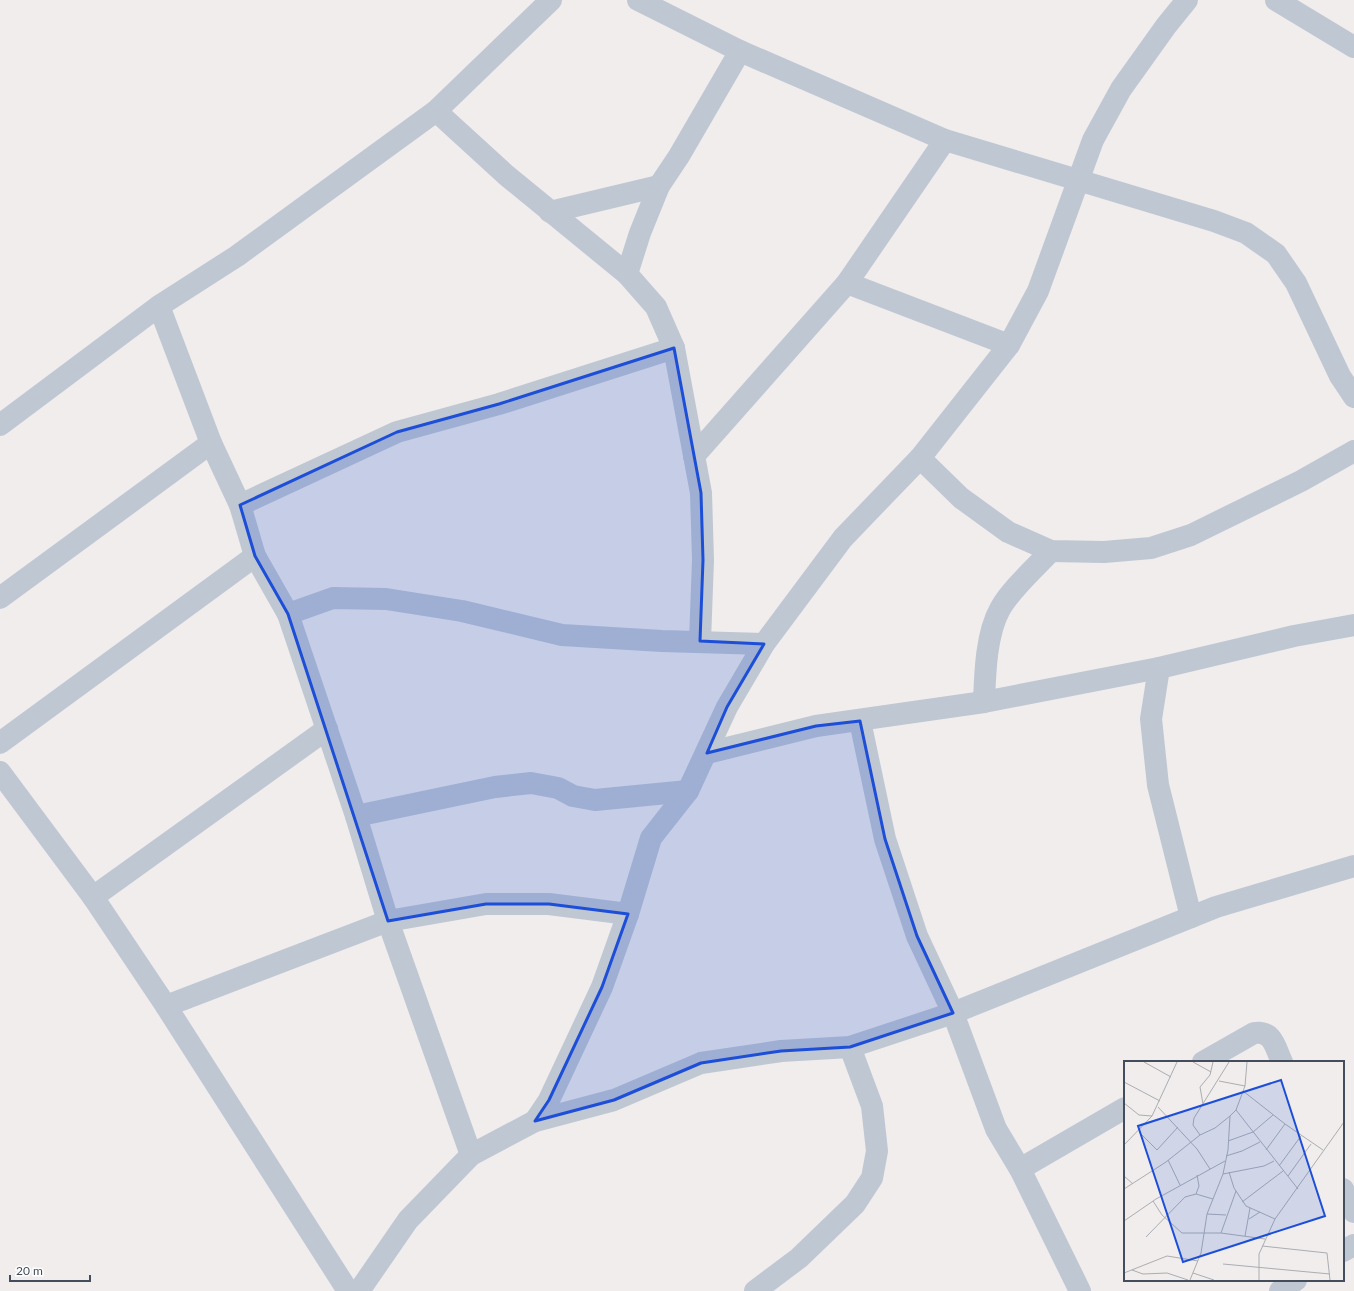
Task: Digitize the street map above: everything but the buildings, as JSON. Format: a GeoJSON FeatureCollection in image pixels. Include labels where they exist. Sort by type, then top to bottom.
{"type":"FeatureCollection","features":[{"type":"Feature","properties":{"kind":"street"},"geometry":{"type":"LineString","coordinates":[[0,425],[159,306],[237,256],[436,111],[551,0]]}},
{"type":"Feature","properties":{"kind":"street"},"geometry":{"type":"LineString","coordinates":[[638,0],[740,51],[945,140],[1214,221],[1246,233],[1276,254],[1296,283],[1340,376],[1354,397]]}},
{"type":"Feature","properties":{"kind":"street"},"geometry":{"type":"LineString","coordinates":[[535,1121],[549,1100],[602,987],[628,914],[651,838],[688,791],[707,753],[727,707],[764,644],[843,538],[920,458],[1009,345],[1038,291],[1093,140],[1121,89],[1166,26],[1187,0]]}},
{"type":"Feature","properties":{"kind":"street"},"geometry":{"type":"LineString","coordinates":[[1276,0],[1354,47]]}},
{"type":"Feature","properties":{"kind":"street"},"geometry":{"type":"LineString","coordinates":[[627,274],[640,233],[659,186],[679,156],[740,51]]}},
{"type":"Feature","properties":{"kind":"street"},"geometry":{"type":"LineString","coordinates":[[436,111],[506,175],[627,274],[656,306],[674,348],[701,494],[704,560],[700,641]]}},
{"type":"Feature","properties":{"kind":"street"},"geometry":{"type":"LineString","coordinates":[[694,456],[847,282],[945,140]]}},
{"type":"Feature","properties":{"kind":"street"},"geometry":{"type":"LineString","coordinates":[[550,212],[659,186]]}},
{"type":"Feature","properties":{"kind":"street"},"geometry":{"type":"LineString","coordinates":[[847,282],[1009,345]]}},
{"type":"Feature","properties":{"kind":"street"},"geometry":{"type":"LineString","coordinates":[[159,306],[212,443],[240,505],[255,556],[288,614],[356,816],[388,921],[471,1156]]}},
{"type":"Feature","properties":{"kind":"street"},"geometry":{"type":"LineString","coordinates":[[240,505],[397,432],[499,404],[674,348]]}},
{"type":"Feature","properties":{"kind":"street"},"geometry":{"type":"LineString","coordinates":[[0,598],[212,443]]}},
{"type":"Feature","properties":{"kind":"street"},"geometry":{"type":"LineString","coordinates":[[920,458],[961,498],[1008,532],[1051,551],[1104,552],[1151,548],[1191,535],[1301,481],[1354,451]]}},
{"type":"Feature","properties":{"kind":"street"},"geometry":{"type":"LineString","coordinates":[[984,702],[985,673],[991,636],[1000,609],[1051,551]]}},
{"type":"Feature","properties":{"kind":"street"},"geometry":{"type":"LineString","coordinates":[[0,743],[255,556]]}},
{"type":"Feature","properties":{"kind":"street"},"geometry":{"type":"LineString","coordinates":[[288,614],[333,598],[386,599],[462,611],[562,635],[662,641],[764,644]]}},
{"type":"Feature","properties":{"kind":"street"},"geometry":{"type":"LineString","coordinates":[[707,753],[816,726],[860,721],[984,702],[1159,668],[1294,636],[1354,626]]}},
{"type":"Feature","properties":{"kind":"street"},"geometry":{"type":"LineString","coordinates":[[1159,668],[1151,719],[1158,785],[1191,917]]}},
{"type":"Feature","properties":{"kind":"street"},"geometry":{"type":"LineString","coordinates":[[860,721],[885,839],[917,936],[953,1013],[996,1129],[1020,1169],[1080,1291]]}},
{"type":"Feature","properties":{"kind":"street"},"geometry":{"type":"LineString","coordinates":[[93,897],[327,729]]}},
{"type":"Feature","properties":{"kind":"street"},"geometry":{"type":"LineString","coordinates":[[0,772],[93,897],[166,1006],[348,1291]]}},
{"type":"Feature","properties":{"kind":"street"},"geometry":{"type":"LineString","coordinates":[[356,816],[495,787],[531,783],[558,788],[573,796],[595,800],[688,791]]}},
{"type":"Feature","properties":{"kind":"street"},"geometry":{"type":"LineString","coordinates":[[359,1291],[408,1220],[471,1156],[535,1121],[614,1100],[701,1063],[781,1051],[850,1047],[953,1013],[1216,906],[1354,866]]}},
{"type":"Feature","properties":{"kind":"street"},"geometry":{"type":"LineString","coordinates":[[166,1006],[388,921],[486,904],[549,904],[628,914]]}},
{"type":"Feature","properties":{"kind":"street"},"geometry":{"type":"LineString","coordinates":[[1205,1061],[1254,1032],[1262,1032],[1270,1036],[1282,1061]]}},
{"type":"Feature","properties":{"kind":"street"},"geometry":{"type":"LineString","coordinates":[[755,1291],[799,1258],[849,1210],[872,1178],[877,1151],[872,1106],[850,1047]]}},
{"type":"Feature","properties":{"kind":"street"},"geometry":{"type":"LineString","coordinates":[[1020,1169],[1124,1109]]}},
{"type":"Feature","properties":{"kind":"street"},"geometry":{"type":"LineString","coordinates":[[1344,1191],[1354,1212]]}},
{"type":"Feature","properties":{"kind":"street"},"geometry":{"type":"LineString","coordinates":[[1344,1250],[1354,1245]]}},
{"type":"Feature","properties":{"kind":"street"},"geometry":{"type":"LineString","coordinates":[[1280,1291],[1295,1281]]}},
{"type":"Feature","properties":{"kind":"highlighted area"},"geometry":{"type":"Polygon","coordinates":[[[674,348],[701,493],[703,560],[700,641],[764,644],[727,707],[707,753],[816,726],[860,721],[885,839],[917,936],[953,1013],[850,1047],[781,1051],[701,1063],[614,1100],[535,1121],[549,1100],[602,987],[628,914],[549,904],[486,904],[388,921],[288,614],[255,556],[240,505],[397,432],[499,404],[674,348]]]}}]}
